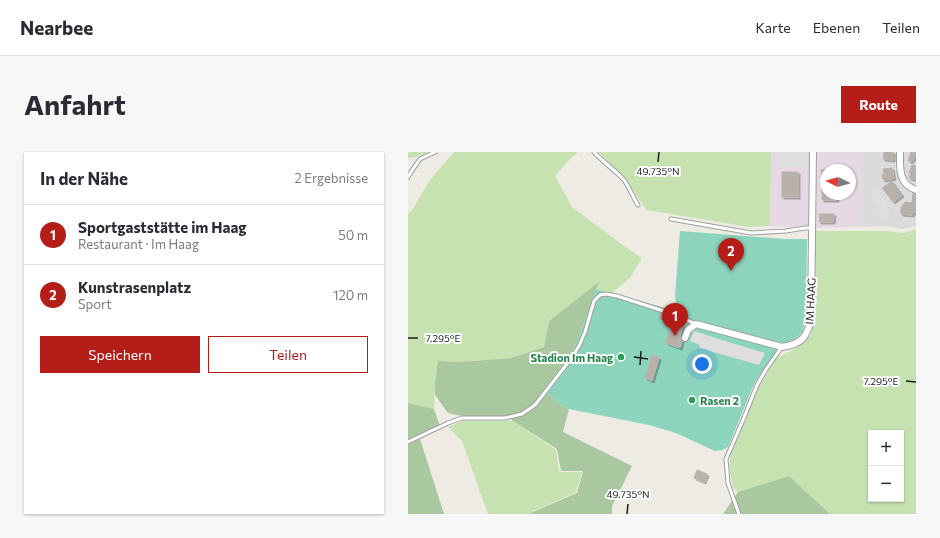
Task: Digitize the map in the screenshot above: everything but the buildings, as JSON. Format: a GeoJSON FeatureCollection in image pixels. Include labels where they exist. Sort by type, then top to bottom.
{"type":"FeatureCollection","features":[{"type":"Feature","properties":{"kind":"street","name":"IM HAAG"},"geometry":{"type":"LineString","coordinates":[[782,347],[794,345],[805,337],[809,330],[811,320],[813,152]]}},
{"type":"Feature","properties":{"kind":"street"},"geometry":{"type":"LineString","coordinates":[[900,152],[900,168],[902,178],[906,185],[916,190]]}},
{"type":"Feature","properties":{"kind":"street"},"geometry":{"type":"LineString","coordinates":[[685,338],[688,330],[696,324],[782,347]]}},
{"type":"Feature","properties":{"kind":"lane"},"geometry":{"type":"LineString","coordinates":[[408,177],[420,159],[435,152]]}},
{"type":"Feature","properties":{"kind":"lane"},"geometry":{"type":"LineString","coordinates":[[594,152],[625,182],[638,205]]}},
{"type":"Feature","properties":{"kind":"lane"},"geometry":{"type":"LineString","coordinates":[[671,219],[751,233],[812,228]]}},
{"type":"Feature","properties":{"kind":"lane"},"geometry":{"type":"LineString","coordinates":[[408,442],[462,418],[505,418],[522,414],[535,405],[579,346],[585,332],[594,301],[600,295],[606,294],[624,298],[676,315],[696,324]]}},
{"type":"Feature","properties":{"kind":"lane"},"geometry":{"type":"LineString","coordinates":[[739,514],[728,483],[726,459],[757,385],[782,347]]}},
{"type":"Feature","properties":{"kind":"shaded area"},"geometry":{"type":"Polygon","coordinates":[[[771,152],[861,152],[860,227],[812,228],[770,226],[771,152]]]}},
{"type":"Feature","properties":{"kind":"shaded area"},"geometry":{"type":"Polygon","coordinates":[[[777,152],[808,152],[808,167],[777,167],[777,152]]]}},
{"type":"Feature","properties":{"kind":"shaded area"},"geometry":{"type":"Polygon","coordinates":[[[861,152],[916,152],[916,226],[903,229],[884,226],[860,227],[861,152]]]}},
{"type":"Feature","properties":{"kind":"shaded area"},"geometry":{"type":"Polygon","coordinates":[[[878,189],[886,200],[890,213],[884,222],[871,193],[878,189]]]}},
{"type":"Feature","properties":{"kind":"shaded area"},"geometry":{"type":"Polygon","coordinates":[[[694,331],[765,353],[759,365],[699,348],[700,345],[690,341],[694,331]]]}},
{"type":"Feature","properties":{"kind":"green space"},"geometry":{"type":"Polygon","coordinates":[[[408,152],[428,152],[416,157],[408,158],[408,152]]]}},
{"type":"Feature","properties":{"kind":"green space"},"geometry":{"type":"Polygon","coordinates":[[[454,152],[578,152],[555,176],[572,207],[642,258],[630,278],[612,293],[596,289],[599,283],[549,321],[544,347],[511,358],[461,362],[438,361],[434,409],[408,403],[408,214],[413,209],[429,181],[454,152]]]}},
{"type":"Feature","properties":{"kind":"green space"},"geometry":{"type":"Polygon","coordinates":[[[599,152],[771,152],[770,226],[749,227],[646,210],[627,181],[599,152]]]}},
{"type":"Feature","properties":{"kind":"green space"},"geometry":{"type":"Polygon","coordinates":[[[916,229],[916,514],[830,514],[789,476],[738,492],[733,487],[730,472],[730,456],[760,384],[777,358],[794,349],[811,335],[816,231],[886,231],[904,233],[916,229]]]}},
{"type":"Feature","properties":{"kind":"green space"},"geometry":{"type":"Polygon","coordinates":[[[680,231],[785,239],[807,239],[806,320],[802,333],[793,341],[778,344],[776,352],[754,384],[728,447],[722,450],[715,451],[676,433],[649,425],[569,409],[557,402],[544,389],[571,354],[580,334],[596,289],[677,311],[675,296],[680,231]]]}},
{"type":"Feature","properties":{"kind":"green space"},"geometry":{"type":"Polygon","coordinates":[[[599,282],[571,354],[544,389],[557,402],[569,409],[563,432],[632,466],[612,506],[612,514],[528,514],[577,493],[583,471],[561,471],[557,449],[513,421],[508,416],[462,416],[448,413],[435,395],[438,361],[461,362],[511,358],[544,347],[549,321],[599,282]]]}},
{"type":"Feature","properties":{"kind":"green space"},"geometry":{"type":"Polygon","coordinates":[[[408,403],[434,409],[440,426],[408,440],[408,403]]]}},
{"type":"Feature","properties":{"kind":"green space"},"geometry":{"type":"Polygon","coordinates":[[[463,421],[513,421],[556,450],[559,472],[582,472],[576,492],[527,514],[488,514],[462,441],[448,427],[463,421]]]}},
{"type":"Feature","properties":{"kind":"green space"},"geometry":{"type":"Polygon","coordinates":[[[420,439],[444,514],[408,514],[408,444],[420,439]]]}},
{"type":"Feature","properties":{"kind":"green space"},"geometry":{"type":"Polygon","coordinates":[[[789,476],[830,514],[723,514],[738,492],[789,476]]]}},
{"type":"Feature","properties":{"kind":"place","name":"Kunstrasenplatz"},"geometry":{"type":"Point","coordinates":[731,271]}},
{"type":"Feature","properties":{"kind":"place","name":"Sportgaststätte im Haag"},"geometry":{"type":"Point","coordinates":[675,336]}},
{"type":"Feature","properties":{"kind":"place","name":"Stadion Im Haag"},"geometry":{"type":"Point","coordinates":[621,357]}},
{"type":"Feature","properties":{"kind":"place","name":"Rasen 2"},"geometry":{"type":"Point","coordinates":[692,400]}}]}
